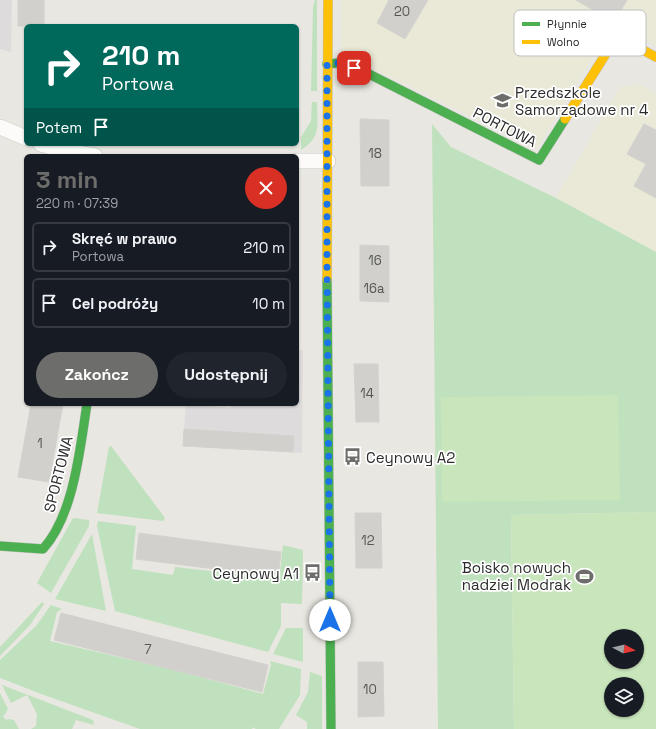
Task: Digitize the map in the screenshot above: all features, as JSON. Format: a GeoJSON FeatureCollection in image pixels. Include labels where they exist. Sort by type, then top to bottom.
{"type":"FeatureCollection","features":[{"type":"Feature","properties":{"kind":"street"},"geometry":{"type":"LineString","coordinates":[[328,0],[327,270],[332,729]]}},
{"type":"Feature","properties":{"kind":"street","name":"PORTOWA"},"geometry":{"type":"LineString","coordinates":[[646,52],[656,57]]}},
{"type":"Feature","properties":{"kind":"street","name":"PORTOWA"},"geometry":{"type":"LineString","coordinates":[[327,64],[338,63],[365,72],[539,160],[604,56]]}},
{"type":"Feature","properties":{"kind":"street"},"geometry":{"type":"LineString","coordinates":[[0,127],[24,137]]}},
{"type":"Feature","properties":{"kind":"street"},"geometry":{"type":"LineString","coordinates":[[48,146],[84,154]]}},
{"type":"Feature","properties":{"kind":"street"},"geometry":{"type":"LineString","coordinates":[[299,162],[328,161]]}},
{"type":"Feature","properties":{"kind":"street","name":"SPORTOWA"},"geometry":{"type":"LineString","coordinates":[[0,546],[43,549],[52,541],[64,513],[72,485],[87,406]]}},
{"type":"Feature","properties":{"kind":"shaded area"},"geometry":{"type":"Polygon","coordinates":[[[0,0],[12,0],[11,52],[0,49],[0,0]]]}},
{"type":"Feature","properties":{"kind":"shaded area","name":"Przedszkole Samorządowe nr 4"},"geometry":{"type":"Polygon","coordinates":[[[341,0],[656,0],[656,46],[646,41],[646,10],[514,10],[514,56],[594,56],[537,148],[341,53],[341,0]]]}},
{"type":"Feature","properties":{"kind":"shaded area"},"geometry":{"type":"Polygon","coordinates":[[[639,84],[656,93],[656,252],[556,198],[620,87],[639,84]]]}},
{"type":"Feature","properties":{"kind":"shaded area"},"geometry":{"type":"Polygon","coordinates":[[[299,350],[303,350],[302,453],[183,446],[186,406],[231,408],[231,406],[299,406],[299,350]]]}},
{"type":"Feature","properties":{"kind":"green space"},"geometry":{"type":"Polygon","coordinates":[[[315,0],[317,0],[317,91],[311,91],[313,7],[315,0]]]}},
{"type":"Feature","properties":{"kind":"green space"},"geometry":{"type":"Polygon","coordinates":[[[312,102],[317,102],[317,129],[312,140],[301,150],[301,137],[311,121],[312,102]]]}},
{"type":"Feature","properties":{"kind":"green space"},"geometry":{"type":"Polygon","coordinates":[[[432,124],[451,147],[556,198],[656,252],[656,512],[511,515],[514,729],[438,729],[432,124]]]}},
{"type":"Feature","properties":{"kind":"green space"},"geometry":{"type":"Polygon","coordinates":[[[618,395],[620,500],[442,502],[441,397],[618,395]]]}},
{"type":"Feature","properties":{"kind":"green space"},"geometry":{"type":"Polygon","coordinates":[[[111,446],[165,518],[163,521],[97,513],[109,447],[111,446]]]}},
{"type":"Feature","properties":{"kind":"green space","name":"Boisko nowych nadziei Modrak"},"geometry":{"type":"Polygon","coordinates":[[[656,512],[656,729],[514,729],[511,515],[656,512]]]}},
{"type":"Feature","properties":{"kind":"green space"},"geometry":{"type":"Polygon","coordinates":[[[73,518],[89,520],[89,526],[51,593],[37,583],[73,518]]]}},
{"type":"Feature","properties":{"kind":"green space"},"geometry":{"type":"Polygon","coordinates":[[[98,521],[136,526],[132,569],[173,575],[175,567],[279,579],[283,545],[303,550],[302,604],[281,603],[281,626],[268,652],[115,611],[97,526],[98,521]]]}},
{"type":"Feature","properties":{"kind":"green space"},"geometry":{"type":"Polygon","coordinates":[[[92,534],[106,611],[55,599],[92,534]]]}},
{"type":"Feature","properties":{"kind":"green space"},"geometry":{"type":"Polygon","coordinates":[[[42,602],[44,604],[30,625],[0,656],[0,647],[42,602]]]}},
{"type":"Feature","properties":{"kind":"green space"},"geometry":{"type":"Polygon","coordinates":[[[51,605],[62,609],[57,612],[50,641],[174,670],[263,694],[271,665],[270,661],[301,669],[300,695],[279,729],[256,729],[253,727],[252,729],[140,729],[0,678],[0,660],[36,626],[51,605]]]}},
{"type":"Feature","properties":{"kind":"green space"},"geometry":{"type":"Polygon","coordinates":[[[286,628],[303,629],[303,662],[273,654],[286,628]]]}},
{"type":"Feature","properties":{"kind":"green space"},"geometry":{"type":"Polygon","coordinates":[[[310,672],[322,676],[322,729],[307,729],[307,722],[296,715],[308,692],[310,672]]]}},
{"type":"Feature","properties":{"kind":"green space"},"geometry":{"type":"Polygon","coordinates":[[[2,685],[93,720],[94,725],[76,720],[72,729],[31,729],[36,726],[37,714],[27,695],[11,703],[2,685]]]}},
{"type":"Feature","properties":{"kind":"green space"},"geometry":{"type":"Polygon","coordinates":[[[0,693],[8,709],[3,717],[6,720],[14,720],[19,729],[0,729],[0,693]]]}},
{"type":"Feature","properties":{"kind":"building"},"geometry":{"type":"Polygon","coordinates":[[[18,0],[44,0],[44,24],[24,24],[24,26],[18,26],[18,0]]]}},
{"type":"Feature","properties":{"kind":"building"},"geometry":{"type":"Polygon","coordinates":[[[389,0],[428,0],[405,39],[377,23],[389,0]]]}},
{"type":"Feature","properties":{"kind":"building"},"geometry":{"type":"Polygon","coordinates":[[[576,0],[627,0],[621,10],[593,10],[576,0]]]}},
{"type":"Feature","properties":{"kind":"building"},"geometry":{"type":"Polygon","coordinates":[[[360,119],[389,120],[389,186],[361,186],[360,119]]]}},
{"type":"Feature","properties":{"kind":"building"},"geometry":{"type":"Polygon","coordinates":[[[644,124],[656,130],[656,198],[634,186],[646,164],[627,154],[644,124]]]}},
{"type":"Feature","properties":{"kind":"building"},"geometry":{"type":"Polygon","coordinates":[[[360,245],[389,246],[389,302],[360,301],[360,245]]]}},
{"type":"Feature","properties":{"kind":"building"},"geometry":{"type":"Polygon","coordinates":[[[354,364],[378,364],[379,422],[356,422],[354,364]]]}},
{"type":"Feature","properties":{"kind":"building"},"geometry":{"type":"Polygon","coordinates":[[[31,406],[63,406],[49,482],[18,477],[31,406]]]}},
{"type":"Feature","properties":{"kind":"building"},"geometry":{"type":"Polygon","coordinates":[[[184,429],[294,436],[293,452],[183,446],[184,429]]]}},
{"type":"Feature","properties":{"kind":"building"},"geometry":{"type":"Polygon","coordinates":[[[355,513],[381,513],[382,568],[356,568],[355,513]]]}},
{"type":"Feature","properties":{"kind":"building"},"geometry":{"type":"Polygon","coordinates":[[[139,533],[281,552],[278,577],[136,559],[139,533]]]}},
{"type":"Feature","properties":{"kind":"building"},"geometry":{"type":"Polygon","coordinates":[[[61,613],[268,665],[262,692],[54,640],[61,613]]]}},
{"type":"Feature","properties":{"kind":"building"},"geometry":{"type":"Polygon","coordinates":[[[358,662],[383,662],[384,716],[358,717],[358,662]]]}},
{"type":"Feature","properties":{"kind":"traffic: fast"},"geometry":{"type":"LineString","coordinates":[[327,64],[338,63],[365,72],[539,160],[565,119]]}},
{"type":"Feature","properties":{"kind":"traffic: fast"},"geometry":{"type":"LineString","coordinates":[[327,279],[331,729]]}},
{"type":"Feature","properties":{"kind":"traffic: fast"},"geometry":{"type":"LineString","coordinates":[[0,546],[43,549],[54,535],[69,500],[78,460],[87,406]]}},
{"type":"Feature","properties":{"kind":"traffic: slow"},"geometry":{"type":"LineString","coordinates":[[327,279],[328,0]]}},
{"type":"Feature","properties":{"kind":"traffic: slow"},"geometry":{"type":"LineString","coordinates":[[646,52],[656,57]]}},
{"type":"Feature","properties":{"kind":"traffic: slow"},"geometry":{"type":"LineString","coordinates":[[565,119],[604,56]]}},
{"type":"Feature","properties":{"kind":"place","name":"Przedszkole Samorządowe nr 4"},"geometry":{"type":"Point","coordinates":[502,101]}},
{"type":"Feature","properties":{"kind":"place","name":"Ceynowy A2"},"geometry":{"type":"Point","coordinates":[353,457]}},
{"type":"Feature","properties":{"kind":"place","name":"Ceynowy A1"},"geometry":{"type":"Point","coordinates":[312,573]}},
{"type":"Feature","properties":{"kind":"place","name":"Boisko nowych nadziei Modrak"},"geometry":{"type":"Point","coordinates":[584,576]}},
{"type":"Feature","properties":{"kind":"route"},"geometry":{"type":"LineString","coordinates":[[330,620],[327,64],[338,63],[354,68]]}}]}
